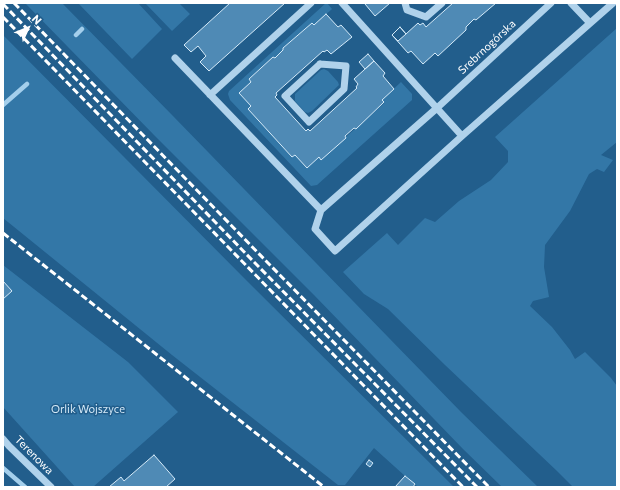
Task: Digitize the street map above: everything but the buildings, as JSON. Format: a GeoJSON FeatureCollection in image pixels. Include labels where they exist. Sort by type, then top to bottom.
{"type":"FeatureCollection","features":[{"type":"Feature","properties":{"kind":"street"},"geometry":{"type":"LineString","coordinates":[[210,95],[311,3]]}},
{"type":"Feature","properties":{"kind":"street"},"geometry":{"type":"LineString","coordinates":[[342,3],[462,136]]}},
{"type":"Feature","properties":{"kind":"street"},"geometry":{"type":"LineString","coordinates":[[405,3],[407,10],[426,17],[442,3]]}},
{"type":"Feature","properties":{"kind":"street","name":"Srebrnogórska"},"geometry":{"type":"LineString","coordinates":[[322,210],[437,108],[551,3]]}},
{"type":"Feature","properties":{"kind":"street"},"geometry":{"type":"LineString","coordinates":[[571,3],[590,23]]}},
{"type":"Feature","properties":{"kind":"street"},"geometry":{"type":"LineString","coordinates":[[175,58],[322,210],[315,229],[335,251],[462,136],[613,3]]}},
{"type":"Feature","properties":{"kind":"street"},"geometry":{"type":"LineString","coordinates":[[320,64],[346,66],[344,89],[309,122],[285,96],[320,64]]}},
{"type":"Feature","properties":{"kind":"street","name":"Terenowa"},"geometry":{"type":"LineString","coordinates":[[3,439],[51,487]]}},
{"type":"Feature","properties":{"kind":"green space"},"geometry":{"type":"Polygon","coordinates":[[[25,3],[62,3],[461,412],[538,487],[502,487],[25,3]]]}},
{"type":"Feature","properties":{"kind":"green space"},"geometry":{"type":"Polygon","coordinates":[[[78,3],[138,3],[162,29],[132,59],[78,3]]]}},
{"type":"Feature","properties":{"kind":"green space"},"geometry":{"type":"Polygon","coordinates":[[[145,3],[179,3],[190,14],[172,31],[145,3]]]}},
{"type":"Feature","properties":{"kind":"green space"},"geometry":{"type":"Polygon","coordinates":[[[326,3],[332,9],[314,25],[312,23],[283,48],[283,50],[275,58],[273,57],[249,79],[251,82],[239,93],[251,106],[249,109],[292,157],[295,155],[307,168],[319,157],[321,159],[384,103],[382,100],[401,82],[412,94],[412,100],[317,185],[311,186],[230,100],[228,94],[229,91],[326,3]]]}},
{"type":"Feature","properties":{"kind":"green space"},"geometry":{"type":"Polygon","coordinates":[[[617,28],[617,142],[601,155],[613,160],[604,172],[597,169],[589,174],[570,211],[545,245],[544,267],[549,297],[533,301],[530,306],[552,327],[575,359],[585,352],[617,386],[617,487],[573,487],[388,309],[364,294],[343,272],[387,233],[398,245],[425,218],[435,222],[459,201],[491,180],[508,162],[508,151],[495,137],[617,28]]]}},
{"type":"Feature","properties":{"kind":"green space"},"geometry":{"type":"Polygon","coordinates":[[[3,35],[454,487],[418,487],[374,448],[345,485],[338,485],[172,355],[3,218],[3,35]]]}},
{"type":"Feature","properties":{"kind":"green space"},"geometry":{"type":"Polygon","coordinates":[[[324,69],[328,71],[339,85],[312,111],[308,113],[305,112],[295,101],[295,94],[321,70],[324,69]]]}},
{"type":"Feature","properties":{"kind":"green space","name":"Orlik Wojszyce"},"geometry":{"type":"Polygon","coordinates":[[[3,265],[128,362],[178,412],[93,487],[75,487],[3,407],[3,265]]]}},
{"type":"Feature","properties":{"kind":"waterway"},"geometry":{"type":"LineString","coordinates":[[76,35],[82,29]]}},
{"type":"Feature","properties":{"kind":"waterway"},"geometry":{"type":"LineString","coordinates":[[3,105],[27,84]]}},
{"type":"Feature","properties":{"kind":"waterway"},"geometry":{"type":"LineString","coordinates":[[3,468],[25,487]]}},
{"type":"Feature","properties":{"kind":"railway"},"geometry":{"type":"LineString","coordinates":[[14,3],[489,487]]}},
{"type":"Feature","properties":{"kind":"railway"},"geometry":{"type":"LineString","coordinates":[[3,4],[253,261],[477,487]]}},
{"type":"Feature","properties":{"kind":"railway"},"geometry":{"type":"LineString","coordinates":[[3,17],[463,487]]}},
{"type":"Feature","properties":{"kind":"railway"},"geometry":{"type":"LineString","coordinates":[[3,233],[324,487]]}}]}
